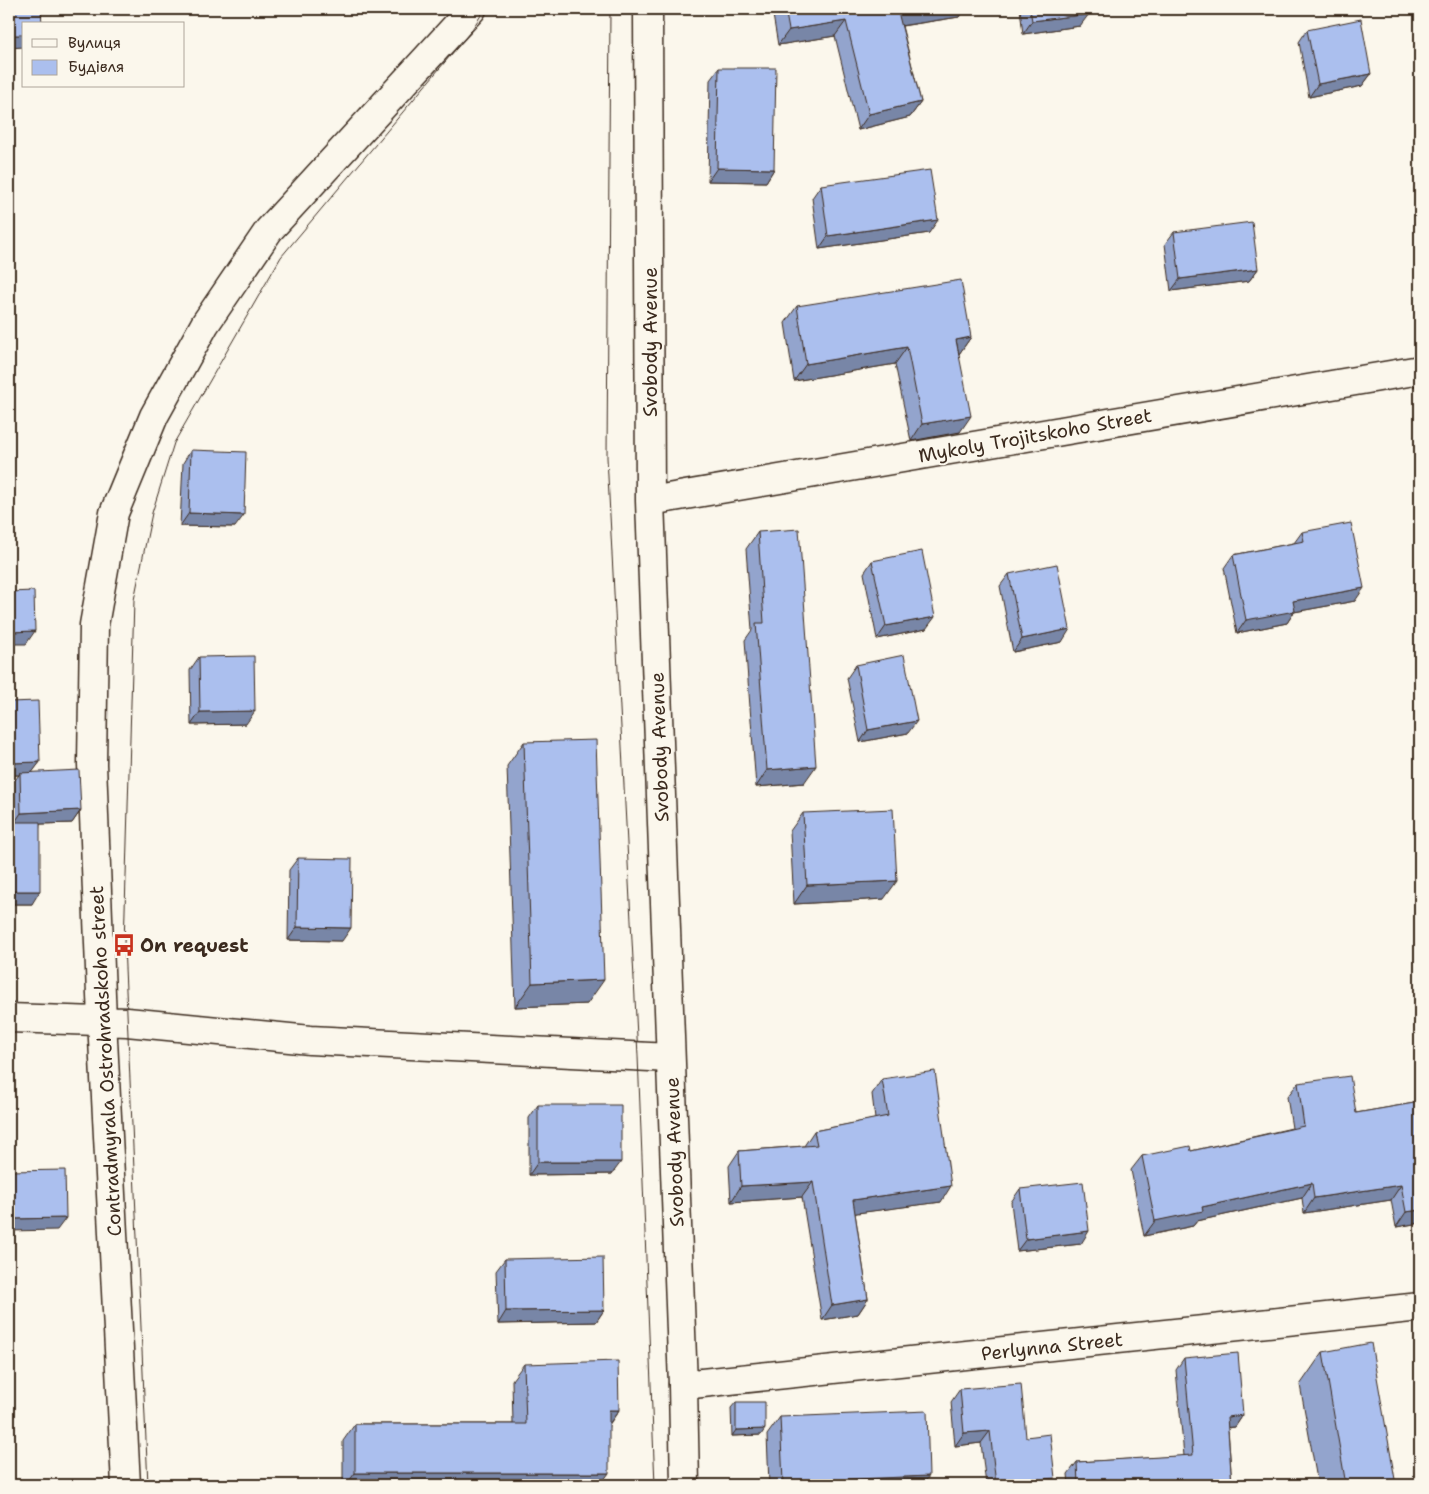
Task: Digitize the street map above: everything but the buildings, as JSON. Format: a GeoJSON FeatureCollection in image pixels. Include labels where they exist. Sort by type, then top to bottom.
{"type":"FeatureCollection","features":[{"type":"Feature","properties":{"kind":"street","name":"Contradmyrala Ostrohradskoho street"},"geometry":{"type":"LineString","coordinates":[[126,1485],[102,1020],[92,764],[94,626],[114,513],[154,416],[205,324],[269,230],[472,9]]}},
{"type":"Feature","properties":{"kind":"street","name":"Svobody Avenue"},"geometry":{"type":"LineString","coordinates":[[648,9],[650,501],[683,1385],[685,1485]]}},
{"type":"Feature","properties":{"kind":"street","name":"Mykoly Trojitskoho Street"},"geometry":{"type":"LineString","coordinates":[[650,501],[1420,370]]}},
{"type":"Feature","properties":{"kind":"street"},"geometry":{"type":"LineString","coordinates":[[9,1018],[102,1020],[310,1040],[670,1058]]}},
{"type":"Feature","properties":{"kind":"street","name":"Perlynna Street"},"geometry":{"type":"LineString","coordinates":[[683,1385],[1420,1307]]}},
{"type":"Feature","properties":{"kind":"tram line"},"geometry":{"type":"LineString","coordinates":[[148,1485],[124,945],[134,600],[152,513],[174,443],[281,257],[471,31],[485,9]]}},
{"type":"Feature","properties":{"kind":"tram line"},"geometry":{"type":"LineString","coordinates":[[610,9],[607,457],[638,1056],[655,1485]]}},
{"type":"Feature","properties":{"kind":"place","name":"On request"},"geometry":{"type":"Point","coordinates":[124,945]}}]}
